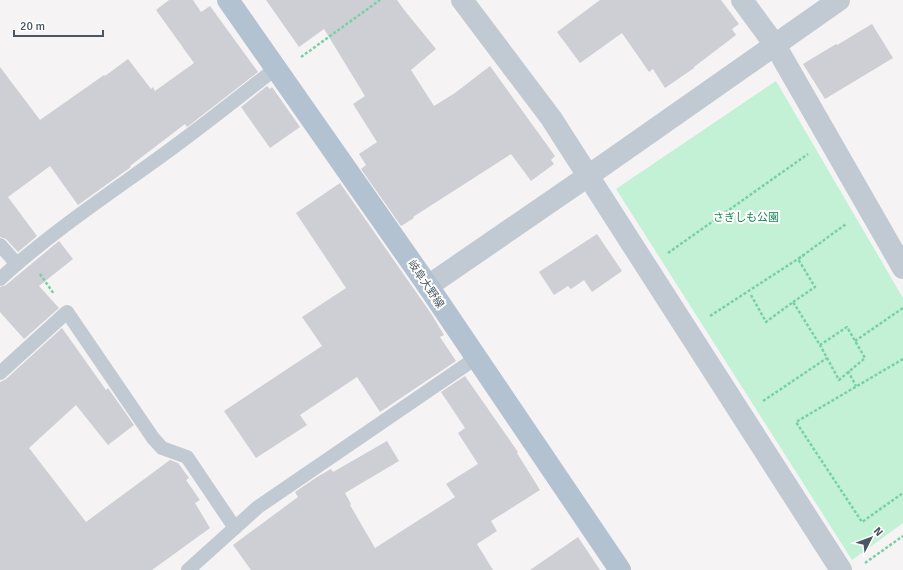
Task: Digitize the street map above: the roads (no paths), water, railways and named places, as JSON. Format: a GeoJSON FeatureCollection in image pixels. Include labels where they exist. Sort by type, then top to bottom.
{"type":"FeatureCollection","features":[{"type":"Feature","properties":{"kind":"main road","name":"岐阜大野線"},"geometry":{"type":"LineString","coordinates":[[228,0],[428,286],[620,570]]}},
{"type":"Feature","properties":{"kind":"street"},"geometry":{"type":"LineString","coordinates":[[462,0],[550,118],[741,416],[851,568]]}},
{"type":"Feature","properties":{"kind":"street"},"geometry":{"type":"LineString","coordinates":[[742,0],[775,44],[903,268]]}},
{"type":"Feature","properties":{"kind":"street"},"geometry":{"type":"LineString","coordinates":[[428,286],[839,0]]}},
{"type":"Feature","properties":{"kind":"lane"},"geometry":{"type":"LineString","coordinates":[[0,280],[21,260],[93,205],[278,71]]}},
{"type":"Feature","properties":{"kind":"lane"},"geometry":{"type":"LineString","coordinates":[[0,245],[21,260]]}},
{"type":"Feature","properties":{"kind":"lane"},"geometry":{"type":"LineString","coordinates":[[0,373],[67,312],[153,438],[162,448],[188,457],[235,528]]}},
{"type":"Feature","properties":{"kind":"lane"},"geometry":{"type":"LineString","coordinates":[[188,570],[258,507],[476,358]]}},
{"type":"Feature","properties":{"kind":"park label","name":"さぎしも公園"},"geometry":{"type":"Point","coordinates":[746,217]}}]}
